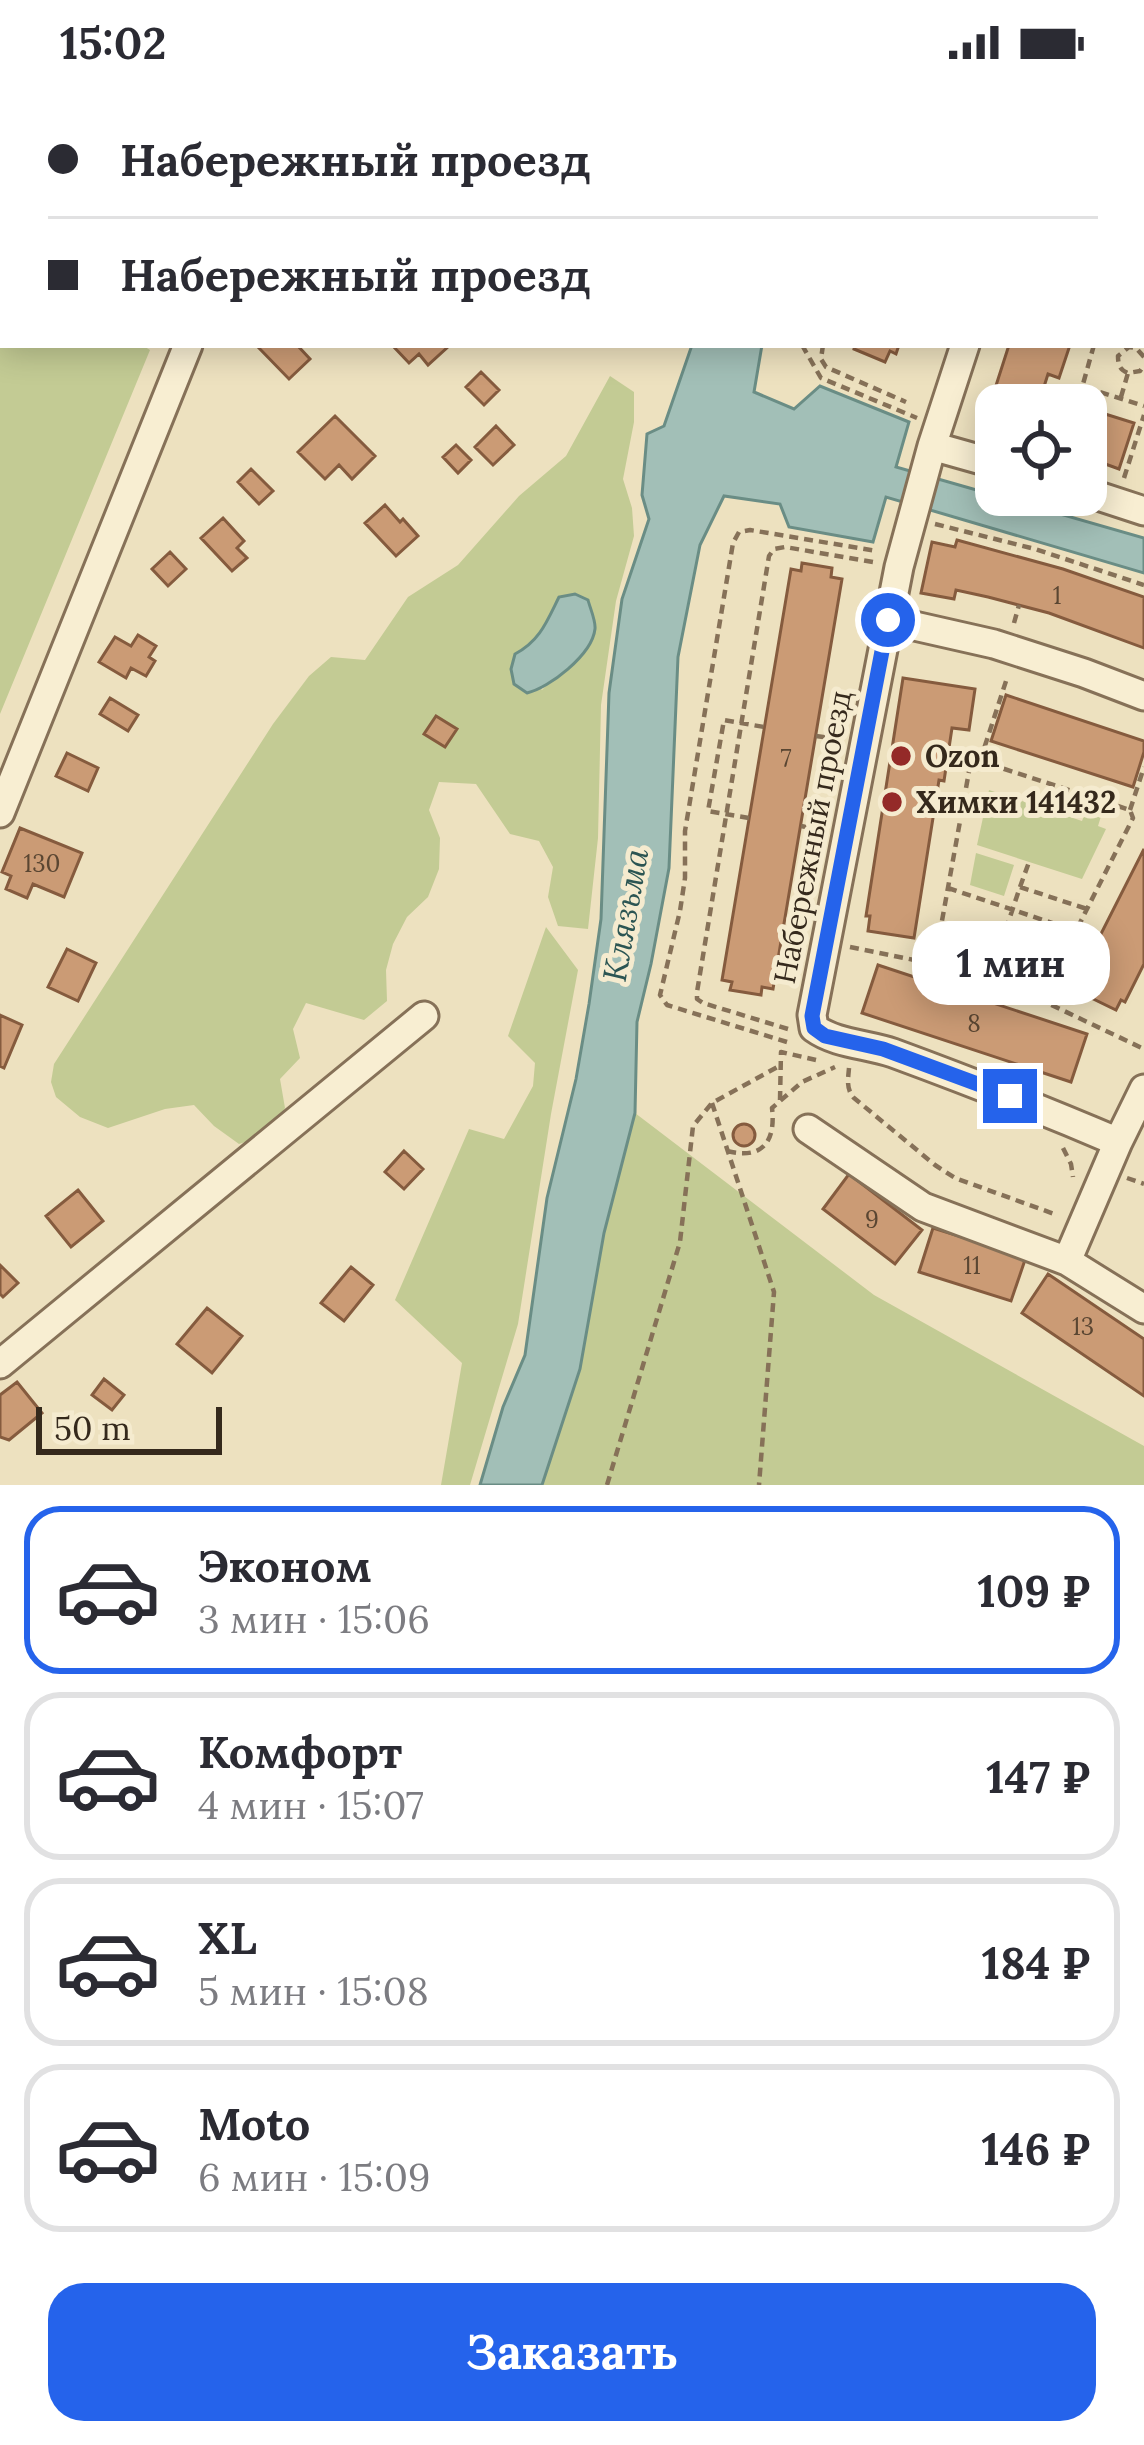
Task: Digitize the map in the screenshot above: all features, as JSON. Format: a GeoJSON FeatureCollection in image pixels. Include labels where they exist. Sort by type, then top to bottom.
{"type":"FeatureCollection","features":[{"type":"Feature","properties":{"kind":"street"},"geometry":{"type":"LineString","coordinates":[[0,813],[187,348]]}},
{"type":"Feature","properties":{"kind":"street","name":"Набережный проезд"},"geometry":{"type":"LineString","coordinates":[[964,348],[913,514],[888,620],[812,1016],[814,1028],[825,1036],[883,1049],[1010,1096],[1118,1142]]}},
{"type":"Feature","properties":{"kind":"street"},"geometry":{"type":"LineString","coordinates":[[933,447],[975,458]]}},
{"type":"Feature","properties":{"kind":"street"},"geometry":{"type":"LineString","coordinates":[[1107,499],[1144,512]]}},
{"type":"Feature","properties":{"kind":"street"},"geometry":{"type":"LineString","coordinates":[[888,620],[1007,648],[1144,696]]}},
{"type":"Feature","properties":{"kind":"street"},"geometry":{"type":"LineString","coordinates":[[0,1364],[424,1016]]}},
{"type":"Feature","properties":{"kind":"street"},"geometry":{"type":"LineString","coordinates":[[1067,1261],[1144,1089]]}},
{"type":"Feature","properties":{"kind":"street"},"geometry":{"type":"LineString","coordinates":[[808,1129],[923,1207],[1067,1261],[1144,1309]]}},
{"type":"Feature","properties":{"kind":"path"},"geometry":{"type":"LineString","coordinates":[[804,348],[821,378],[933,447]]}},
{"type":"Feature","properties":{"kind":"path"},"geometry":{"type":"LineString","coordinates":[[823,348],[826,367],[906,402]]}},
{"type":"Feature","properties":{"kind":"path"},"geometry":{"type":"LineString","coordinates":[[1093,348],[1083,384],[1144,406]]}},
{"type":"Feature","properties":{"kind":"path"},"geometry":{"type":"LineString","coordinates":[[1128,348],[1118,356],[1121,369],[1128,374],[1144,365]]}},
{"type":"Feature","properties":{"kind":"path"},"geometry":{"type":"LineString","coordinates":[[1120,398],[1128,374]]}},
{"type":"Feature","properties":{"kind":"path"},"geometry":{"type":"LineString","coordinates":[[1116,502],[1144,415]]}},
{"type":"Feature","properties":{"kind":"path"},"geometry":{"type":"LineString","coordinates":[[913,514],[1144,585]]}},
{"type":"Feature","properties":{"kind":"path"},"geometry":{"type":"LineString","coordinates":[[787,1042],[667,1005],[660,995],[680,911],[685,831],[733,543],[739,532],[750,530],[877,551]]}},
{"type":"Feature","properties":{"kind":"path"},"geometry":{"type":"LineString","coordinates":[[788,1029],[698,999],[770,556],[774,548],[784,547],[873,562]]}},
{"type":"Feature","properties":{"kind":"path"},"geometry":{"type":"LineString","coordinates":[[1031,560],[1035,548]]}},
{"type":"Feature","properties":{"kind":"path"},"geometry":{"type":"LineString","coordinates":[[980,761],[1007,678]]}},
{"type":"Feature","properties":{"kind":"path"},"geometry":{"type":"LineString","coordinates":[[749,818],[708,811],[724,720],[764,727]]}},
{"type":"Feature","properties":{"kind":"path"},"geometry":{"type":"LineString","coordinates":[[816,736],[838,739]]}},
{"type":"Feature","properties":{"kind":"path"},"geometry":{"type":"LineString","coordinates":[[934,965],[973,761],[1130,810],[1132,818],[1041,1000]]}},
{"type":"Feature","properties":{"kind":"path"},"geometry":{"type":"LineString","coordinates":[[1130,810],[1144,766]]}},
{"type":"Feature","properties":{"kind":"path"},"geometry":{"type":"LineString","coordinates":[[800,826],[822,830]]}},
{"type":"Feature","properties":{"kind":"path"},"geometry":{"type":"LineString","coordinates":[[1001,944],[1029,862]]}},
{"type":"Feature","properties":{"kind":"path"},"geometry":{"type":"LineString","coordinates":[[1020,887],[1087,909]]}},
{"type":"Feature","properties":{"kind":"path"},"geometry":{"type":"LineString","coordinates":[[948,888],[1076,931]]}},
{"type":"Feature","properties":{"kind":"path"},"geometry":{"type":"LineString","coordinates":[[990,944],[1001,944],[1010,951],[1012,967],[1001,978],[990,980],[980,970],[978,955],[990,944]]}},
{"type":"Feature","properties":{"kind":"path"},"geometry":{"type":"LineString","coordinates":[[880,952],[990,980],[1144,1048]]}},
{"type":"Feature","properties":{"kind":"path"},"geometry":{"type":"LineString","coordinates":[[781,1100],[781,1052],[849,1068],[848,1084],[854,1098],[935,1165],[955,1178],[1061,1217],[1066,1211]]}},
{"type":"Feature","properties":{"kind":"path"},"geometry":{"type":"LineString","coordinates":[[607,1485],[680,1242],[693,1126],[712,1103],[781,1065]]}},
{"type":"Feature","properties":{"kind":"path"},"geometry":{"type":"LineString","coordinates":[[727,1150],[751,1154],[760,1149],[770,1138],[772,1108],[802,1082],[838,1066]]}},
{"type":"Feature","properties":{"kind":"path"},"geometry":{"type":"LineString","coordinates":[[712,1103],[774,1292],[759,1485]]}},
{"type":"Feature","properties":{"kind":"path"},"geometry":{"type":"LineString","coordinates":[[1062,1146],[1072,1178]]}},
{"type":"Feature","properties":{"kind":"green space"},"geometry":{"type":"Polygon","coordinates":[[[0,348],[147,348],[150,350],[0,714],[0,348]]]}},
{"type":"Feature","properties":{"kind":"green space"},"geometry":{"type":"Polygon","coordinates":[[[610,376],[634,392],[634,422],[623,479],[634,536],[616,601],[601,705],[598,838],[588,929],[558,926],[548,897],[553,867],[539,841],[510,834],[476,784],[439,782],[429,810],[440,838],[439,869],[428,897],[407,917],[393,944],[386,970],[387,1001],[364,1020],[306,1003],[293,1029],[300,1058],[280,1079],[285,1108],[268,1135],[239,1144],[194,1105],[165,1109],[108,1128],[80,1117],[56,1097],[51,1082],[54,1064],[273,724],[309,676],[331,657],[365,660],[408,597],[458,565],[519,496],[566,456],[610,376]],[[559,597],[536,637],[515,654],[542,690],[565,672],[559,597]]]}},
{"type":"Feature","properties":{"kind":"green space"},"geometry":{"type":"Polygon","coordinates":[[[989,790],[1082,821],[1087,808],[1102,813],[1098,826],[1106,829],[1082,879],[977,845],[989,790]]]}},
{"type":"Feature","properties":{"kind":"green space"},"geometry":{"type":"Polygon","coordinates":[[[976,853],[1014,865],[1004,896],[970,885],[976,853]]]}},
{"type":"Feature","properties":{"kind":"green space"},"geometry":{"type":"Polygon","coordinates":[[[546,927],[578,970],[518,1324],[470,1485],[441,1485],[462,1363],[395,1300],[469,1129],[504,1139],[533,1086],[535,1063],[508,1036],[546,927]]]}},
{"type":"Feature","properties":{"kind":"green space"},"geometry":{"type":"Polygon","coordinates":[[[635,1113],[874,1295],[1144,1446],[1144,1485],[542,1485],[580,1369],[604,1233],[635,1113]]]}},
{"type":"Feature","properties":{"kind":"water","name":"Клязьма"},"geometry":{"type":"Polygon","coordinates":[[[691,348],[761,348],[754,392],[794,409],[820,386],[909,422],[896,467],[975,490],[975,516],[1067,516],[1144,538],[1144,573],[886,497],[873,542],[789,527],[780,504],[724,496],[700,545],[678,657],[669,868],[637,1022],[635,1113],[604,1233],[580,1369],[542,1485],[480,1485],[503,1407],[525,1355],[547,1198],[589,1004],[601,919],[609,693],[622,599],[649,519],[642,495],[647,434],[664,426],[691,348]]]}},
{"type":"Feature","properties":{"kind":"water"},"geometry":{"type":"Polygon","coordinates":[[[575,594],[588,600],[595,626],[592,639],[568,669],[527,693],[514,684],[515,654],[537,637],[559,597],[575,594]]]}},
{"type":"Feature","properties":{"kind":"building"},"geometry":{"type":"Polygon","coordinates":[[[259,348],[300,348],[310,359],[289,379],[259,348]]]}},
{"type":"Feature","properties":{"kind":"building"},"geometry":{"type":"Polygon","coordinates":[[[395,348],[447,348],[428,365],[419,354],[409,363],[395,348]]]}},
{"type":"Feature","properties":{"kind":"building"},"geometry":{"type":"Polygon","coordinates":[[[898,348],[896,354],[890,351],[885,362],[854,349],[898,348]]]}},
{"type":"Feature","properties":{"kind":"building"},"geometry":{"type":"Polygon","coordinates":[[[1008,348],[1069,348],[1059,378],[1048,374],[1045,384],[996,384],[1008,348]]]}},
{"type":"Feature","properties":{"kind":"building"},"geometry":{"type":"Polygon","coordinates":[[[481,372],[499,390],[484,405],[466,387],[481,372]]]}},
{"type":"Feature","properties":{"kind":"building"},"geometry":{"type":"Polygon","coordinates":[[[1107,415],[1134,423],[1119,469],[1107,465],[1107,415]]]}},
{"type":"Feature","properties":{"kind":"building"},"geometry":{"type":"Polygon","coordinates":[[[335,416],[375,456],[352,479],[339,465],[325,479],[298,452],[335,416]]]}},
{"type":"Feature","properties":{"kind":"building"},"geometry":{"type":"Polygon","coordinates":[[[496,426],[514,445],[493,465],[475,447],[496,426]]]}},
{"type":"Feature","properties":{"kind":"building"},"geometry":{"type":"Polygon","coordinates":[[[456,445],[471,460],[458,473],[443,457],[456,445]]]}},
{"type":"Feature","properties":{"kind":"building"},"geometry":{"type":"Polygon","coordinates":[[[251,469],[273,491],[259,504],[238,482],[251,469]]]}},
{"type":"Feature","properties":{"kind":"building"},"geometry":{"type":"Polygon","coordinates":[[[385,505],[418,536],[396,556],[365,523],[385,505]]]}},
{"type":"Feature","properties":{"kind":"building"},"geometry":{"type":"Polygon","coordinates":[[[223,518],[244,541],[237,548],[247,558],[232,571],[201,538],[223,518]]]}},
{"type":"Feature","properties":{"kind":"building"},"geometry":{"type":"Polygon","coordinates":[[[957,540],[1144,597],[1144,648],[1049,613],[988,597],[956,590],[954,599],[921,593],[932,542],[955,547],[957,540]]]}},
{"type":"Feature","properties":{"kind":"building"},"geometry":{"type":"Polygon","coordinates":[[[170,552],[186,569],[168,586],[152,569],[170,552]]]}},
{"type":"Feature","properties":{"kind":"building"},"geometry":{"type":"Polygon","coordinates":[[[802,563],[832,568],[831,577],[842,579],[773,989],[762,987],[761,995],[730,990],[732,982],[722,980],[791,569],[801,571],[802,563]]]}},
{"type":"Feature","properties":{"kind":"building"},"geometry":{"type":"Polygon","coordinates":[[[138,635],[156,646],[149,657],[155,661],[146,676],[131,668],[126,678],[99,662],[115,637],[131,646],[138,635]]]}},
{"type":"Feature","properties":{"kind":"building"},"geometry":{"type":"Polygon","coordinates":[[[903,678],[975,689],[969,730],[952,728],[944,781],[939,780],[914,938],[868,931],[870,916],[866,916],[903,678]]]}},
{"type":"Feature","properties":{"kind":"building"},"geometry":{"type":"Polygon","coordinates":[[[1006,695],[1144,741],[1133,787],[991,741],[1006,695]]]}},
{"type":"Feature","properties":{"kind":"building"},"geometry":{"type":"Polygon","coordinates":[[[110,698],[138,715],[128,731],[100,714],[110,698]]]}},
{"type":"Feature","properties":{"kind":"building"},"geometry":{"type":"Polygon","coordinates":[[[436,716],[457,729],[445,747],[424,734],[436,716]]]}},
{"type":"Feature","properties":{"kind":"building"},"geometry":{"type":"Polygon","coordinates":[[[67,753],[98,768],[88,791],[56,776],[67,753]]]}},
{"type":"Feature","properties":{"kind":"building"},"geometry":{"type":"Polygon","coordinates":[[[20,828],[82,853],[64,897],[33,884],[27,898],[6,889],[11,876],[2,872],[20,828]]]}},
{"type":"Feature","properties":{"kind":"building"},"geometry":{"type":"Polygon","coordinates":[[[1144,849],[1144,964],[1116,1010],[1073,989],[1144,849]]]}},
{"type":"Feature","properties":{"kind":"building"},"geometry":{"type":"Polygon","coordinates":[[[67,949],[96,963],[78,1001],[48,987],[67,949]]]}},
{"type":"Feature","properties":{"kind":"building"},"geometry":{"type":"Polygon","coordinates":[[[878,965],[1087,1034],[1071,1082],[862,1013],[878,965]]]}},
{"type":"Feature","properties":{"kind":"building"},"geometry":{"type":"Polygon","coordinates":[[[0,1015],[22,1025],[4,1068],[0,1066],[0,1015]]]}},
{"type":"Feature","properties":{"kind":"building"},"geometry":{"type":"Polygon","coordinates":[[[744,1124],[755,1135],[744,1146],[733,1135],[744,1124]]]}},
{"type":"Feature","properties":{"kind":"building"},"geometry":{"type":"Polygon","coordinates":[[[404,1151],[423,1169],[404,1189],[385,1172],[404,1151]]]}},
{"type":"Feature","properties":{"kind":"building"},"geometry":{"type":"Polygon","coordinates":[[[849,1174],[922,1230],[895,1264],[823,1209],[849,1174]]]}},
{"type":"Feature","properties":{"kind":"building"},"geometry":{"type":"Polygon","coordinates":[[[78,1190],[103,1221],[71,1247],[46,1216],[78,1190]]]}},
{"type":"Feature","properties":{"kind":"building"},"geometry":{"type":"Polygon","coordinates":[[[933,1228],[1026,1257],[1011,1301],[919,1272],[933,1228]]]}},
{"type":"Feature","properties":{"kind":"building"},"geometry":{"type":"Polygon","coordinates":[[[0,1265],[18,1283],[3,1297],[0,1294],[0,1265]]]}},
{"type":"Feature","properties":{"kind":"building"},"geometry":{"type":"Polygon","coordinates":[[[351,1267],[373,1285],[344,1321],[321,1303],[351,1267]]]}},
{"type":"Feature","properties":{"kind":"building"},"geometry":{"type":"Polygon","coordinates":[[[1048,1274],[1144,1339],[1144,1396],[1022,1313],[1048,1274]]]}},
{"type":"Feature","properties":{"kind":"building"},"geometry":{"type":"Polygon","coordinates":[[[207,1308],[242,1336],[212,1373],[177,1344],[207,1308]]]}},
{"type":"Feature","properties":{"kind":"building"},"geometry":{"type":"Polygon","coordinates":[[[104,1379],[124,1395],[112,1410],[92,1395],[104,1379]]]}},
{"type":"Feature","properties":{"kind":"building"},"geometry":{"type":"Polygon","coordinates":[[[17,1382],[42,1413],[9,1440],[0,1437],[0,1395],[17,1382]]]}},
{"type":"Feature","properties":{"kind":"place","name":"Ozon"},"geometry":{"type":"Point","coordinates":[901,756]}},
{"type":"Feature","properties":{"kind":"place","name":"Химки 141432"},"geometry":{"type":"Point","coordinates":[892,802]}},
{"type":"Feature","properties":{"kind":"route"},"geometry":{"type":"LineString","coordinates":[[888,620],[812,1016],[814,1028],[825,1036],[883,1049],[1010,1096]]}}]}
